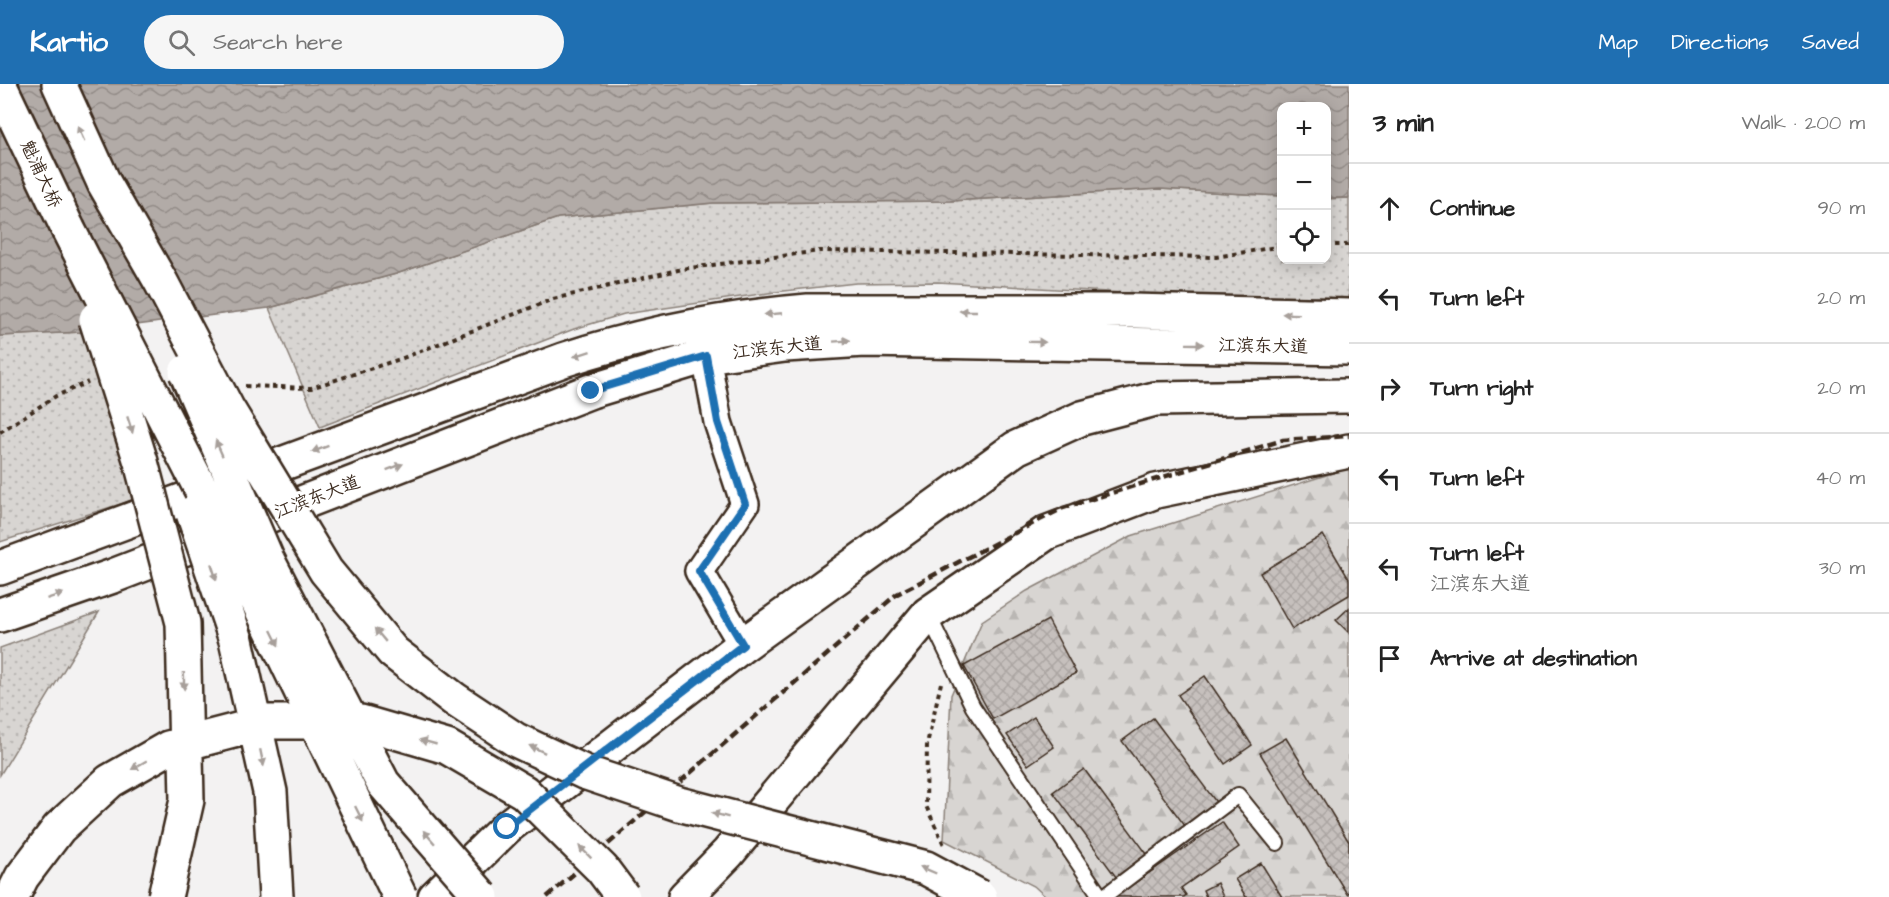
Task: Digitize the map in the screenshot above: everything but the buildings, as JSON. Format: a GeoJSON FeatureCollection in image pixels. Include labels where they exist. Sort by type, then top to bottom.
{"type":"FeatureCollection","features":[{"type":"Feature","properties":{"kind":"main road"},"geometry":{"type":"LineString","coordinates":[[59,84],[267,559],[383,783],[482,897]]}},
{"type":"Feature","properties":{"kind":"main road","name":"魁浦大桥"},"geometry":{"type":"LineString","coordinates":[[0,86],[68,229]]}},
{"type":"Feature","properties":{"kind":"main road"},"geometry":{"type":"LineString","coordinates":[[104,183],[161,282],[227,408],[326,571],[393,652],[454,699],[516,740],[584,772],[679,804],[926,868],[980,897]]}},
{"type":"Feature","properties":{"kind":"main road"},"geometry":{"type":"LineString","coordinates":[[68,229],[141,462],[183,622],[187,800],[165,897]]}},
{"type":"Feature","properties":{"kind":"main road"},"geometry":{"type":"LineString","coordinates":[[68,229],[196,520],[236,640],[270,792],[276,897]]}},
{"type":"Feature","properties":{"kind":"main road"},"geometry":{"type":"LineString","coordinates":[[68,229],[250,585],[400,897]]}},
{"type":"Feature","properties":{"kind":"main road"},"geometry":{"type":"LineString","coordinates":[[0,568],[563,360],[664,332],[767,315],[808,311],[1131,311],[1349,316]]}},
{"type":"Feature","properties":{"kind":"main road","name":"江滨东大道"},"geometry":{"type":"LineString","coordinates":[[0,615],[113,576],[591,391],[706,356],[785,345],[864,340],[1349,348]]}},
{"type":"Feature","properties":{"kind":"main road"},"geometry":{"type":"LineString","coordinates":[[435,897],[507,827],[743,645],[1016,448],[1082,418],[1155,399],[1349,396]]}},
{"type":"Feature","properties":{"kind":"main road"},"geometry":{"type":"LineString","coordinates":[[685,897],[728,853],[928,614],[1046,533],[1156,491],[1349,451]]}},
{"type":"Feature","properties":{"kind":"main road"},"geometry":{"type":"LineString","coordinates":[[12,897],[22,877],[59,828],[110,782],[168,748],[268,722],[361,722],[447,747],[524,792],[602,869],[623,897]]}},
{"type":"Feature","properties":{"kind":"street"},"geometry":{"type":"LineString","coordinates":[[706,356],[718,422],[745,504],[699,571],[743,645]]}},
{"type":"Feature","properties":{"kind":"lane"},"geometry":{"type":"LineString","coordinates":[[928,614],[973,707],[1102,897],[1238,795],[1277,843]]}},
{"type":"Feature","properties":{"kind":"path"},"geometry":{"type":"LineString","coordinates":[[1331,245],[1349,245]]}},
{"type":"Feature","properties":{"kind":"path"},"geometry":{"type":"LineString","coordinates":[[947,653],[927,744],[927,806],[949,856]]}},
{"type":"Feature","properties":{"kind":"green space"},"geometry":{"type":"Polygon","coordinates":[[[1160,189],[1277,196],[1277,264],[1331,264],[1331,199],[1349,198],[1349,306],[938,282],[856,283],[775,292],[624,314],[574,329],[320,427],[269,308],[396,274],[558,218],[713,203],[950,201],[1160,189]]]}},
{"type":"Feature","properties":{"kind":"green space"},"geometry":{"type":"Polygon","coordinates":[[[82,332],[165,490],[0,542],[0,336],[82,332]]]}},
{"type":"Feature","properties":{"kind":"green space"},"geometry":{"type":"Polygon","coordinates":[[[1349,468],[1349,897],[1046,897],[1034,886],[944,840],[951,695],[982,621],[1027,591],[1131,536],[1349,468]]]}},
{"type":"Feature","properties":{"kind":"green space"},"geometry":{"type":"Polygon","coordinates":[[[99,612],[0,775],[0,648],[99,612]]]}},
{"type":"Feature","properties":{"kind":"water"},"geometry":{"type":"Polygon","coordinates":[[[0,84],[1349,84],[1349,198],[1331,198],[1331,102],[1277,102],[1277,196],[1160,189],[950,201],[713,203],[558,218],[396,274],[269,308],[82,332],[0,336],[0,84]]]}},
{"type":"Feature","properties":{"kind":"railway"},"geometry":{"type":"LineString","coordinates":[[547,897],[897,594],[1063,508],[1283,440],[1349,436]]}},
{"type":"Feature","properties":{"kind":"route"},"geometry":{"type":"LineString","coordinates":[[507,827],[743,645],[699,571],[745,504],[718,422],[706,356],[591,391]]}}]}
